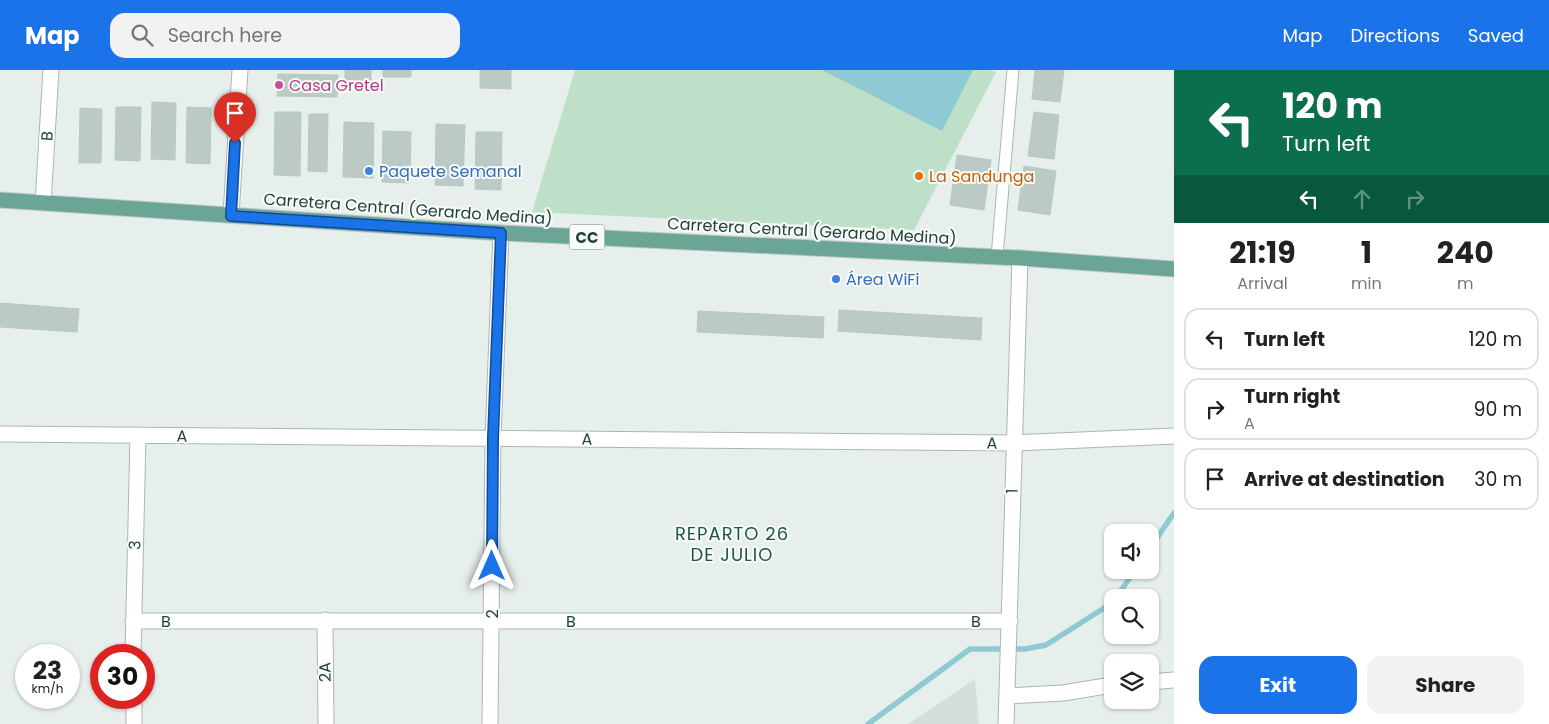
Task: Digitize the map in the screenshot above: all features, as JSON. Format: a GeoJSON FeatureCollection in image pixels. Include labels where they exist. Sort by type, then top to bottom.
{"type":"FeatureCollection","features":[{"type":"Feature","properties":{"kind":"main road","name":"Carretera Central (Gerardo Medina)"},"geometry":{"type":"LineString","coordinates":[[0,200],[501,233],[1020,258],[1174,269]]}},
{"type":"Feature","properties":{"kind":"street","name":"B"},"geometry":{"type":"LineString","coordinates":[[43,203],[51,70]]}},
{"type":"Feature","properties":{"kind":"street"},"geometry":{"type":"LineString","coordinates":[[231,216],[240,70]]}},
{"type":"Feature","properties":{"kind":"street","name":"2"},"geometry":{"type":"LineString","coordinates":[[490,724],[493,438],[501,233]]}},
{"type":"Feature","properties":{"kind":"street","name":"1"},"geometry":{"type":"LineString","coordinates":[[1006,724],[1020,258]]}},
{"type":"Feature","properties":{"kind":"street","name":"A"},"geometry":{"type":"LineString","coordinates":[[0,434],[1013,443],[1174,436]]}},
{"type":"Feature","properties":{"kind":"street","name":"3"},"geometry":{"type":"LineString","coordinates":[[133,644],[138,435]]}},
{"type":"Feature","properties":{"kind":"street","name":"2A"},"geometry":{"type":"LineString","coordinates":[[325,620],[326,724]]}},
{"type":"Feature","properties":{"kind":"street","name":"B"},"geometry":{"type":"LineString","coordinates":[[133,621],[492,620],[1009,629]]}},
{"type":"Feature","properties":{"kind":"street"},"geometry":{"type":"LineString","coordinates":[[1159,681],[1174,680]]}},
{"type":"Feature","properties":{"kind":"street"},"geometry":{"type":"LineString","coordinates":[[1007,696],[1063,693],[1104,686]]}},
{"type":"Feature","properties":{"kind":"street"},"geometry":{"type":"LineString","coordinates":[[134,709],[134,724]]}},
{"type":"Feature","properties":{"kind":"lane"},"geometry":{"type":"LineString","coordinates":[[998,257],[1013,70]]}},
{"type":"Feature","properties":{"kind":"shaded area"},"geometry":{"type":"Polygon","coordinates":[[[975,679],[979,724],[908,724],[975,679]]]}},
{"type":"Feature","properties":{"kind":"green space"},"geometry":{"type":"Polygon","coordinates":[[[575,70],[991,70],[996,72],[914,230],[532,212],[575,70]]]}},
{"type":"Feature","properties":{"kind":"water"},"geometry":{"type":"Polygon","coordinates":[[[822,70],[973,70],[942,131],[822,70]]]}},
{"type":"Feature","properties":{"kind":"building"},"geometry":{"type":"Polygon","coordinates":[[[345,70],[371,70],[371,83],[345,83],[345,70]]]}},
{"type":"Feature","properties":{"kind":"building"},"geometry":{"type":"Polygon","coordinates":[[[383,70],[411,70],[411,77],[383,77],[383,70]]]}},
{"type":"Feature","properties":{"kind":"building"},"geometry":{"type":"Polygon","coordinates":[[[480,70],[511,70],[511,89],[480,88],[480,70]]]}},
{"type":"Feature","properties":{"kind":"building"},"geometry":{"type":"Polygon","coordinates":[[[1035,70],[1064,70],[1060,102],[1032,99],[1035,70]]]}},
{"type":"Feature","properties":{"kind":"building"},"geometry":{"type":"Polygon","coordinates":[[[278,74],[338,75],[337,97],[277,96],[278,74]]]}},
{"type":"Feature","properties":{"kind":"building"},"geometry":{"type":"Polygon","coordinates":[[[152,102],[176,103],[175,160],[151,159],[152,102]]]}},
{"type":"Feature","properties":{"kind":"building"},"geometry":{"type":"Polygon","coordinates":[[[116,107],[141,107],[140,161],[115,160],[116,107]]]}},
{"type":"Feature","properties":{"kind":"building"},"geometry":{"type":"Polygon","coordinates":[[[187,107],[211,108],[210,164],[186,163],[187,107]]]}},
{"type":"Feature","properties":{"kind":"building"},"geometry":{"type":"Polygon","coordinates":[[[80,108],[102,109],[101,163],[79,163],[80,108]]]}},
{"type":"Feature","properties":{"kind":"building"},"geometry":{"type":"Polygon","coordinates":[[[275,112],[301,112],[300,176],[274,175],[275,112]]]}},
{"type":"Feature","properties":{"kind":"building"},"geometry":{"type":"Polygon","coordinates":[[[1034,112],[1059,115],[1054,159],[1028,156],[1034,112]]]}},
{"type":"Feature","properties":{"kind":"building"},"geometry":{"type":"Polygon","coordinates":[[[309,114],[328,114],[327,172],[308,171],[309,114]]]}},
{"type":"Feature","properties":{"kind":"building"},"geometry":{"type":"Polygon","coordinates":[[[344,122],[374,123],[373,178],[343,177],[344,122]]]}},
{"type":"Feature","properties":{"kind":"building"},"geometry":{"type":"Polygon","coordinates":[[[436,124],[465,125],[463,186],[435,185],[436,124]]]}},
{"type":"Feature","properties":{"kind":"building"},"geometry":{"type":"Polygon","coordinates":[[[383,131],[411,132],[410,183],[382,182],[383,131]]]}},
{"type":"Feature","properties":{"kind":"building"},"geometry":{"type":"Polygon","coordinates":[[[476,132],[502,132],[501,190],[475,189],[476,132]]]}},
{"type":"Feature","properties":{"kind":"building"},"geometry":{"type":"Polygon","coordinates":[[[957,155],[991,160],[984,210],[950,205],[957,155]]]}},
{"type":"Feature","properties":{"kind":"building"},"geometry":{"type":"Polygon","coordinates":[[[1024,166],[1056,171],[1050,215],[1018,210],[1024,166]]]}},
{"type":"Feature","properties":{"kind":"building"},"geometry":{"type":"Polygon","coordinates":[[[0,303],[79,309],[77,332],[0,327],[0,303]]]}},
{"type":"Feature","properties":{"kind":"building"},"geometry":{"type":"Polygon","coordinates":[[[839,310],[982,318],[981,340],[838,331],[839,310]]]}},
{"type":"Feature","properties":{"kind":"building"},"geometry":{"type":"Polygon","coordinates":[[[698,311],[824,317],[823,338],[697,332],[698,311]]]}},
{"type":"Feature","properties":{"kind":"waterway"},"geometry":{"type":"LineString","coordinates":[[1159,535],[1174,513]]}},
{"type":"Feature","properties":{"kind":"waterway"},"geometry":{"type":"LineString","coordinates":[[1122,589],[1129,579]]}},
{"type":"Feature","properties":{"kind":"waterway"},"geometry":{"type":"LineString","coordinates":[[868,724],[970,649],[1025,649],[1046,645],[1104,608]]}},
{"type":"Feature","properties":{"kind":"place","name":"Casa Gretel"},"geometry":{"type":"Point","coordinates":[279,85]}},
{"type":"Feature","properties":{"kind":"place","name":"Paquete Semanal"},"geometry":{"type":"Point","coordinates":[369,171]}},
{"type":"Feature","properties":{"kind":"place","name":"La Sandunga"},"geometry":{"type":"Point","coordinates":[919,176]}},
{"type":"Feature","properties":{"kind":"place","name":"Área WiFi"},"geometry":{"type":"Point","coordinates":[836,279]}},
{"type":"Feature","properties":{"kind":"district","name":"REPARTO 26 DE JULIO"},"geometry":{"type":"Point","coordinates":[732,543]}},
{"type":"Feature","properties":{"kind":"route"},"geometry":{"type":"LineString","coordinates":[[235,143],[231,216],[501,233],[493,438],[492,566]]}}]}
